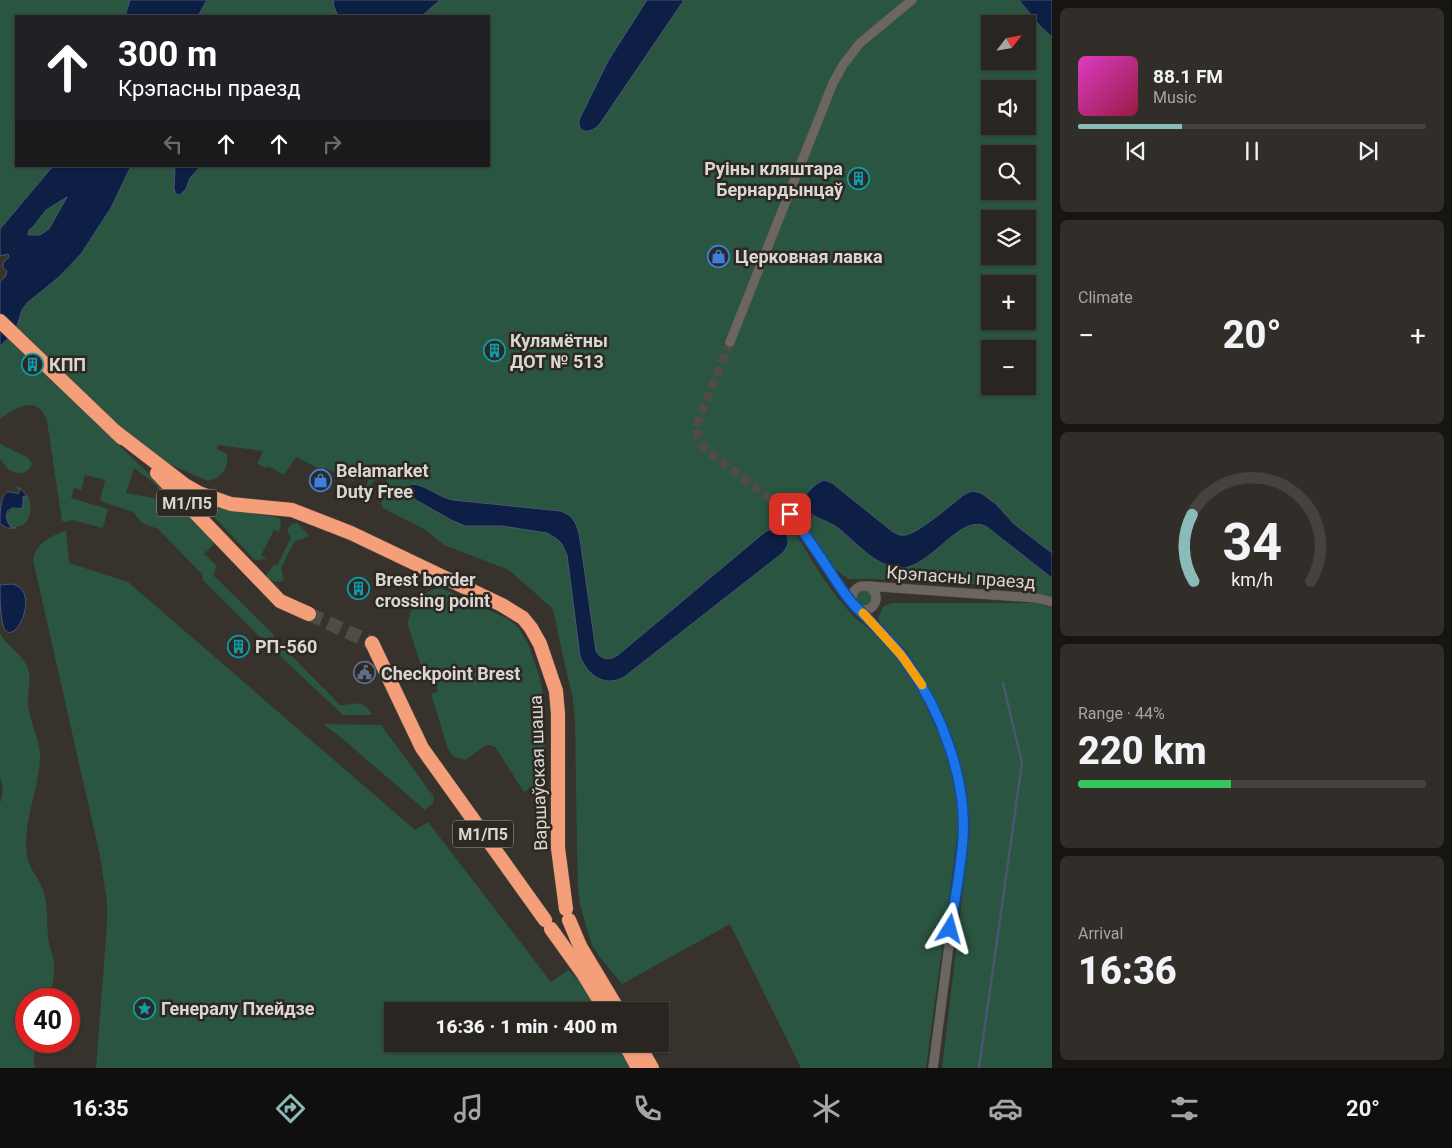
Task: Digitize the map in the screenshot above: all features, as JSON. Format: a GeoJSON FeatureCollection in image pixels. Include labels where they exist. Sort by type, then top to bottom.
{"type":"FeatureCollection","features":[{"type":"Feature","properties":{"kind":"highway","name":"Варшаўская шаша"},"geometry":{"type":"LineString","coordinates":[[0,321],[116,432],[280,601],[309,614]]}},
{"type":"Feature","properties":{"kind":"highway","name":"Варшаўская шаша"},"geometry":{"type":"LineString","coordinates":[[116,432],[185,485],[199,493],[231,504],[292,510],[349,532],[502,605],[517,613],[528,623],[540,644],[556,691],[558,714],[558,848],[568,914],[580,946],[614,1002]]}},
{"type":"Feature","properties":{"kind":"highway","name":"М1/П5"},"geometry":{"type":"LineString","coordinates":[[372,643],[422,748],[584,975],[600,1002]]}},
{"type":"Feature","properties":{"kind":"highway"},"geometry":{"type":"LineString","coordinates":[[629,1052],[638,1068]]}},
{"type":"Feature","properties":{"kind":"highway"},"geometry":{"type":"LineString","coordinates":[[643,1052],[652,1068]]}},
{"type":"Feature","properties":{"kind":"street"},"geometry":{"type":"LineString","coordinates":[[730,342],[833,83],[843,65],[860,44],[912,0]]}},
{"type":"Feature","properties":{"kind":"street"},"geometry":{"type":"LineString","coordinates":[[785,510],[802,530],[840,587],[907,663],[921,683],[933,706],[950,748],[961,798],[963,838],[933,1068]]}},
{"type":"Feature","properties":{"kind":"street"},"geometry":{"type":"LineString","coordinates":[[879,630],[875,619],[876,603],[876,595],[871,588],[865,586],[854,592],[852,596],[856,606],[867,610],[876,603],[883,594],[901,588]]}},
{"type":"Feature","properties":{"kind":"street","name":"Крэпасны праезд"},"geometry":{"type":"LineString","coordinates":[[840,587],[901,588],[1037,598],[1052,602]]}},
{"type":"Feature","properties":{"kind":"green space"},"geometry":{"type":"Polygon","coordinates":[[[0,0],[130,0],[125,15],[15,15],[15,167],[52,167],[0,229],[0,0]]]}},
{"type":"Feature","properties":{"kind":"green space"},"geometry":{"type":"Polygon","coordinates":[[[207,0],[1019,0],[1031,15],[981,15],[981,70],[1036,70],[1036,21],[1052,37],[1052,553],[1014,524],[996,504],[981,493],[972,491],[965,494],[927,524],[905,535],[893,532],[832,483],[804,504],[805,507],[788,522],[839,600],[857,620],[888,645],[916,683],[938,726],[952,772],[956,795],[958,832],[926,1068],[801,1068],[730,924],[622,984],[592,945],[580,905],[578,888],[575,720],[572,694],[552,608],[509,570],[444,545],[424,529],[383,508],[381,503],[389,489],[388,484],[383,478],[376,479],[373,482],[364,499],[362,496],[368,481],[367,478],[358,476],[353,481],[325,468],[324,471],[296,457],[284,475],[268,466],[266,468],[257,464],[263,451],[218,445],[217,449],[227,454],[226,467],[221,475],[208,481],[167,463],[138,444],[52,360],[49,362],[16,329],[24,306],[70,267],[111,208],[131,167],[490,167],[490,15],[199,15],[207,0]]]}},
{"type":"Feature","properties":{"kind":"green space"},"geometry":{"type":"Polygon","coordinates":[[[67,197],[49,229],[40,235],[28,235],[29,230],[46,210],[67,197]]]}},
{"type":"Feature","properties":{"kind":"green space"},"geometry":{"type":"Polygon","coordinates":[[[9,337],[29,357],[24,362],[34,372],[38,368],[163,487],[165,495],[155,484],[134,468],[126,493],[176,502],[215,543],[204,554],[217,566],[213,575],[274,635],[273,642],[269,646],[203,580],[202,574],[158,529],[142,523],[133,512],[100,501],[105,480],[85,475],[81,490],[74,488],[71,498],[108,509],[103,528],[72,520],[62,521],[47,421],[43,413],[32,405],[26,405],[13,410],[0,419],[0,346],[9,337]]]}},
{"type":"Feature","properties":{"kind":"green space"},"geometry":{"type":"Polygon","coordinates":[[[0,444],[27,457],[32,463],[29,470],[23,473],[15,473],[8,469],[0,459],[0,444]]]}},
{"type":"Feature","properties":{"kind":"green space"},"geometry":{"type":"Polygon","coordinates":[[[25,496],[28,497],[31,508],[28,518],[22,525],[11,527],[7,520],[7,515],[12,508],[18,509],[25,496]]]}},
{"type":"Feature","properties":{"kind":"green space"},"geometry":{"type":"Polygon","coordinates":[[[219,508],[279,518],[281,522],[279,532],[274,530],[261,555],[267,559],[255,560],[215,518],[219,508]]]}},
{"type":"Feature","properties":{"kind":"green space"},"geometry":{"type":"Polygon","coordinates":[[[813,516],[834,525],[879,562],[897,568],[909,567],[920,562],[963,529],[974,525],[984,525],[1052,578],[1052,598],[1023,589],[989,584],[946,584],[848,579],[835,569],[808,529],[807,523],[813,516]]]}},
{"type":"Feature","properties":{"kind":"green space"},"geometry":{"type":"Polygon","coordinates":[[[297,523],[309,536],[294,542],[281,568],[284,580],[276,582],[271,580],[266,575],[273,566],[278,564],[291,538],[288,528],[292,524],[297,523]]]}},
{"type":"Feature","properties":{"kind":"green space"},"geometry":{"type":"Polygon","coordinates":[[[66,530],[69,563],[128,582],[415,830],[428,822],[551,982],[568,970],[585,987],[594,1002],[384,1002],[384,1052],[623,1052],[632,1068],[96,1068],[107,902],[100,856],[33,560],[37,549],[50,538],[66,530]]]}},
{"type":"Feature","properties":{"kind":"green space"},"geometry":{"type":"Polygon","coordinates":[[[439,588],[508,619],[519,628],[529,646],[543,694],[545,713],[545,778],[524,792],[495,747],[486,745],[465,760],[454,757],[448,749],[431,694],[438,691],[432,673],[424,675],[408,625],[410,612],[417,601],[427,593],[439,588]]]}},
{"type":"Feature","properties":{"kind":"green space"},"geometry":{"type":"Polygon","coordinates":[[[864,588],[871,591],[874,598],[871,605],[864,608],[857,605],[854,598],[857,591],[864,588]]]}},
{"type":"Feature","properties":{"kind":"green space"},"geometry":{"type":"Polygon","coordinates":[[[891,603],[1039,603],[1052,608],[1052,1068],[942,1068],[968,848],[968,816],[964,778],[939,709],[924,679],[907,652],[881,625],[878,618],[883,607],[891,603]]]}},
{"type":"Feature","properties":{"kind":"green space"},"geometry":{"type":"Polygon","coordinates":[[[0,633],[28,669],[30,677],[29,710],[40,754],[26,843],[28,861],[45,897],[49,945],[54,968],[53,984],[52,988],[15,988],[15,1053],[34,1053],[35,1068],[0,1068],[0,803],[3,790],[0,778],[0,633]]]}},
{"type":"Feature","properties":{"kind":"green space"},"geometry":{"type":"Polygon","coordinates":[[[281,645],[340,705],[362,704],[372,714],[343,715],[278,654],[281,645]]]}},
{"type":"Feature","properties":{"kind":"green space"},"geometry":{"type":"Polygon","coordinates":[[[323,724],[381,725],[434,797],[433,803],[425,810],[323,724]]]}},
{"type":"Feature","properties":{"kind":"water"},"geometry":{"type":"Polygon","coordinates":[[[130,0],[207,0],[199,15],[125,15],[130,0]]]}},
{"type":"Feature","properties":{"kind":"water"},"geometry":{"type":"Polygon","coordinates":[[[333,0],[440,0],[423,15],[338,15],[333,0]]]}},
{"type":"Feature","properties":{"kind":"water"},"geometry":{"type":"Polygon","coordinates":[[[647,0],[684,0],[599,125],[589,131],[583,130],[579,125],[579,120],[608,61],[647,0]]]}},
{"type":"Feature","properties":{"kind":"water"},"geometry":{"type":"Polygon","coordinates":[[[1019,0],[1052,0],[1052,37],[1036,21],[1036,15],[1031,15],[1019,0]]]}},
{"type":"Feature","properties":{"kind":"water"},"geometry":{"type":"Polygon","coordinates":[[[52,167],[131,167],[111,208],[81,254],[59,277],[27,303],[22,310],[16,329],[0,346],[0,281],[5,277],[7,271],[3,268],[3,263],[9,257],[8,254],[0,256],[0,229],[52,167]],[[67,197],[46,210],[29,230],[28,235],[40,235],[49,229],[67,197]]]}},
{"type":"Feature","properties":{"kind":"water"},"geometry":{"type":"Polygon","coordinates":[[[175,167],[200,167],[190,178],[186,189],[180,195],[176,194],[174,189],[175,167]]]}},
{"type":"Feature","properties":{"kind":"water"},"geometry":{"type":"Polygon","coordinates":[[[824,480],[832,483],[899,535],[905,535],[918,529],[965,494],[972,491],[981,493],[996,504],[1014,524],[1052,553],[1052,578],[987,527],[977,524],[966,527],[955,534],[922,561],[898,568],[889,566],[873,558],[834,525],[814,516],[804,507],[803,502],[806,495],[814,486],[824,480]]]}},
{"type":"Feature","properties":{"kind":"water"},"geometry":{"type":"Polygon","coordinates":[[[412,484],[453,500],[560,511],[569,515],[576,525],[579,534],[596,651],[606,659],[618,655],[765,532],[773,528],[781,529],[786,535],[788,542],[786,549],[780,555],[624,677],[610,681],[598,678],[592,674],[580,656],[567,555],[562,544],[557,539],[547,533],[502,526],[465,526],[409,496],[407,490],[412,484]]]}},
{"type":"Feature","properties":{"kind":"water"},"geometry":{"type":"Polygon","coordinates":[[[17,487],[28,497],[23,497],[22,508],[13,508],[8,511],[6,516],[8,522],[11,527],[16,528],[7,528],[0,524],[2,499],[7,492],[18,494],[20,490],[17,487]]]}},
{"type":"Feature","properties":{"kind":"water"},"geometry":{"type":"Polygon","coordinates":[[[12,584],[21,588],[25,596],[26,606],[19,625],[14,631],[9,632],[4,628],[2,618],[0,585],[12,584]]]}},
{"type":"Feature","properties":{"kind":"waterway"},"geometry":{"type":"LineString","coordinates":[[979,1068],[1022,763],[1003,683]]}},
{"type":"Feature","properties":{"kind":"tunnel"},"geometry":{"type":"LineString","coordinates":[[730,342],[697,424],[698,437],[705,449],[785,510]]}},
{"type":"Feature","properties":{"kind":"tunnel"},"geometry":{"type":"LineString","coordinates":[[309,614],[372,643]]}},
{"type":"Feature","properties":{"kind":"slow traffic"},"geometry":{"type":"LineString","coordinates":[[863,613],[901,655],[922,685]]}},
{"type":"Feature","properties":{"kind":"place","name":"Руіны кляштара Бернардынцаў"},"geometry":{"type":"Point","coordinates":[859,178]}},
{"type":"Feature","properties":{"kind":"place","name":"Церковная лавка"},"geometry":{"type":"Point","coordinates":[719,256]}},
{"type":"Feature","properties":{"kind":"place","name":"Кулямётны ДОТ № 513"},"geometry":{"type":"Point","coordinates":[494,350]}},
{"type":"Feature","properties":{"kind":"place","name":"КПП"},"geometry":{"type":"Point","coordinates":[33,364]}},
{"type":"Feature","properties":{"kind":"place","name":"Belamarket Duty Free"},"geometry":{"type":"Point","coordinates":[320,480]}},
{"type":"Feature","properties":{"kind":"place","name":"Brest border crossing point"},"geometry":{"type":"Point","coordinates":[359,589]}},
{"type":"Feature","properties":{"kind":"place","name":"РП-560"},"geometry":{"type":"Point","coordinates":[239,646]}},
{"type":"Feature","properties":{"kind":"place","name":"Checkpoint Brest"},"geometry":{"type":"Point","coordinates":[365,673]}},
{"type":"Feature","properties":{"kind":"place","name":"Генералу Пхейдзе"},"geometry":{"type":"Point","coordinates":[145,1008]}},
{"type":"Feature","properties":{"kind":"route"},"geometry":{"type":"LineString","coordinates":[[790,514],[840,587],[907,663],[921,683],[939,719],[954,763],[960,791],[963,822],[963,838],[950,929]]}}]}
